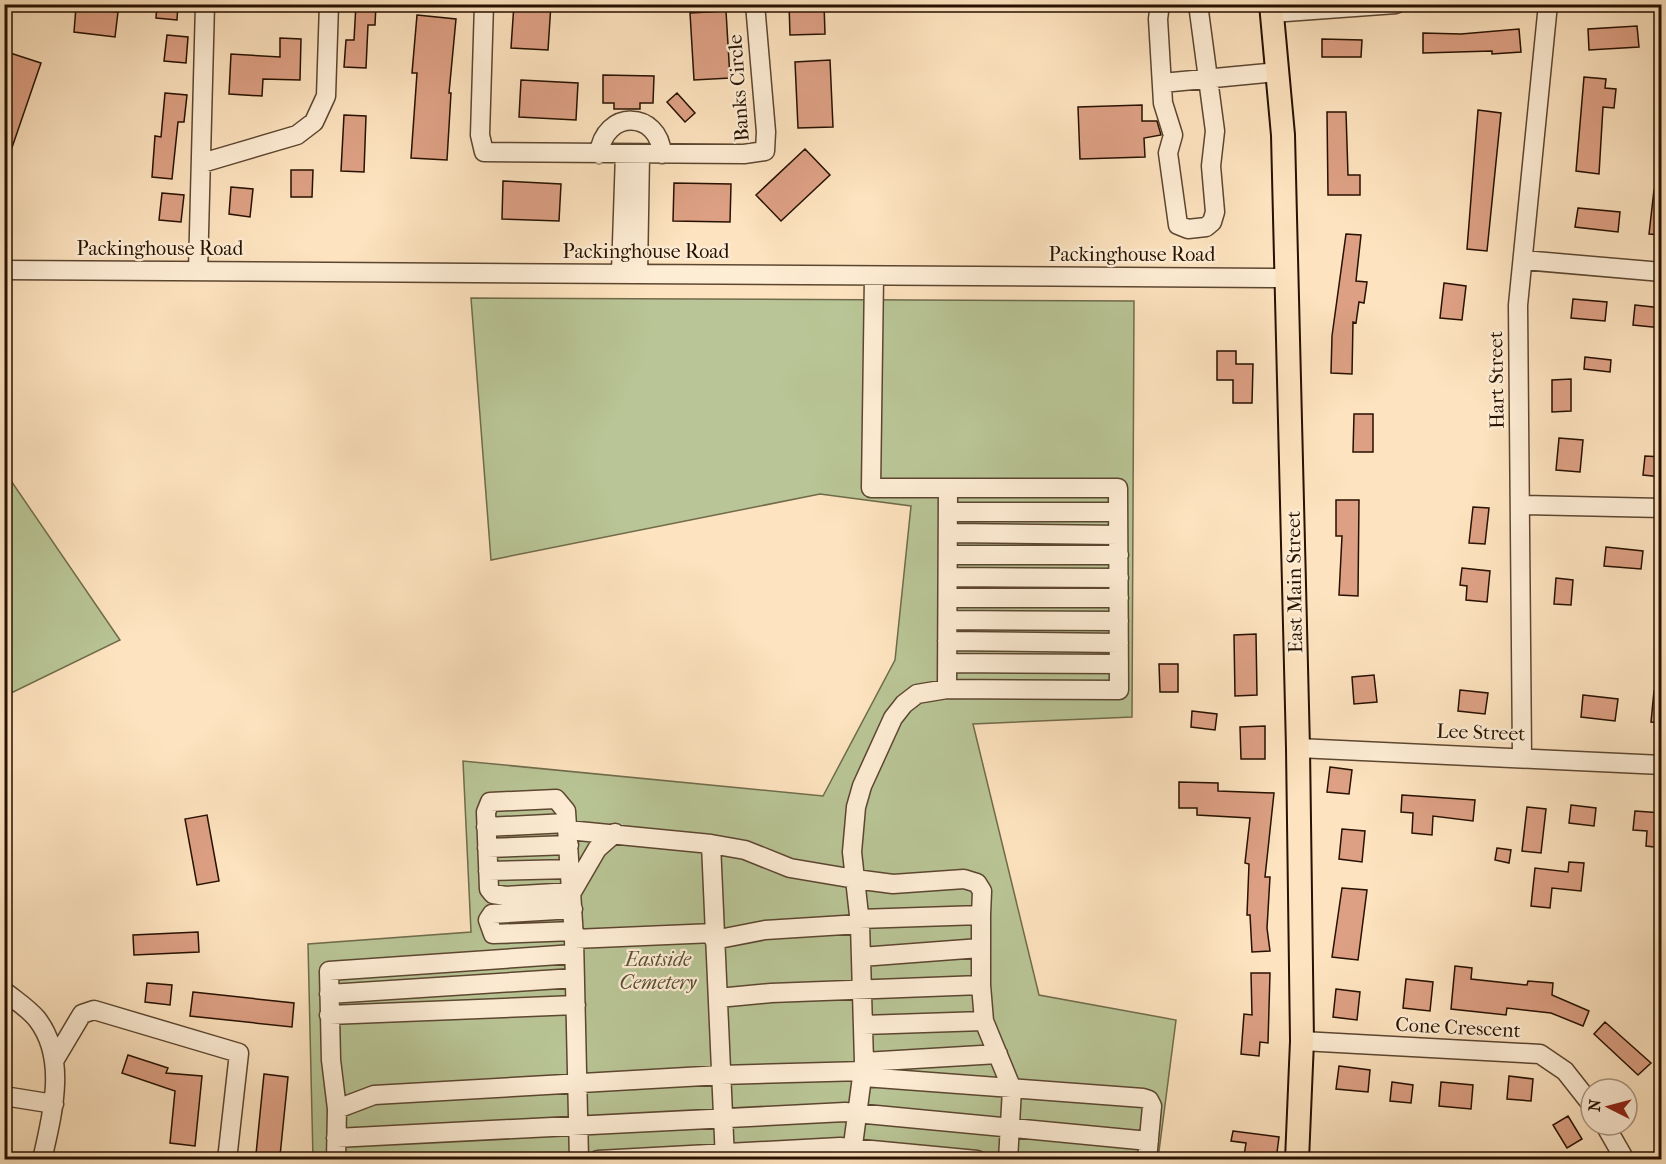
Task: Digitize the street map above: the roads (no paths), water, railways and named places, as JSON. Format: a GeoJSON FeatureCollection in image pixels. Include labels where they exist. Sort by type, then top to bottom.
{"type":"FeatureCollection","features":[{"type":"Feature","properties":{"kind":"main road","name":"East Main Street"},"geometry":{"type":"LineString","coordinates":[[1272,9],[1283,135],[1298,747],[1302,1041],[1297,1160]]}},
{"type":"Feature","properties":{"kind":"street"},"geometry":{"type":"LineString","coordinates":[[198,271],[205,4]]}},
{"type":"Feature","properties":{"kind":"street"},"geometry":{"type":"LineString","coordinates":[[202,163],[297,135],[314,122],[326,96],[329,4]]}},
{"type":"Feature","properties":{"kind":"street","name":"Banks Circle"},"geometry":{"type":"LineString","coordinates":[[484,4],[480,135],[484,152],[599,154],[765,152],[766,132],[755,4]]}},
{"type":"Feature","properties":{"kind":"street"},"geometry":{"type":"LineString","coordinates":[[1160,4],[1158,19],[1163,104],[1173,135],[1168,153],[1178,225],[1188,229],[1206,227],[1212,222],[1215,212],[1211,166],[1215,131],[1206,79],[1198,4]]}},
{"type":"Feature","properties":{"kind":"street"},"geometry":{"type":"LineString","coordinates":[[1272,9],[1396,4]]}},
{"type":"Feature","properties":{"kind":"street","name":"Hart Street"},"geometry":{"type":"LineString","coordinates":[[1522,757],[1518,305],[1548,4]]}},
{"type":"Feature","properties":{"kind":"street"},"geometry":{"type":"LineString","coordinates":[[1162,83],[1277,72]]}},
{"type":"Feature","properties":{"kind":"street"},"geometry":{"type":"LineString","coordinates":[[599,154],[604,136],[610,129],[617,123],[636,121],[645,123],[658,136],[662,154]]}},
{"type":"Feature","properties":{"kind":"street"},"geometry":{"type":"LineString","coordinates":[[630,273],[633,154]]}},
{"type":"Feature","properties":{"kind":"street"},"geometry":{"type":"LineString","coordinates":[[1523,260],[1662,272]]}},
{"type":"Feature","properties":{"kind":"street","name":"Packinghouse Road"},"geometry":{"type":"LineString","coordinates":[[4,270],[1287,278]]}},
{"type":"Feature","properties":{"kind":"street"},"geometry":{"type":"LineString","coordinates":[[852,1154],[864,1070],[860,922],[852,852],[856,807],[862,786],[892,718],[917,694],[947,689],[1119,690],[1118,488],[871,488],[874,276]]}},
{"type":"Feature","properties":{"kind":"street"},"geometry":{"type":"LineString","coordinates":[[947,689],[948,488]]}},
{"type":"Feature","properties":{"kind":"street"},"geometry":{"type":"LineString","coordinates":[[1521,505],[1662,508]]}},
{"type":"Feature","properties":{"kind":"street"},"geometry":{"type":"LineString","coordinates":[[948,512],[1118,512]]}},
{"type":"Feature","properties":{"kind":"street"},"geometry":{"type":"LineString","coordinates":[[948,533],[1119,535]]}},
{"type":"Feature","properties":{"kind":"street"},"geometry":{"type":"LineString","coordinates":[[948,555],[1119,555]]}},
{"type":"Feature","properties":{"kind":"street"},"geometry":{"type":"LineString","coordinates":[[948,577],[1119,578]]}},
{"type":"Feature","properties":{"kind":"street"},"geometry":{"type":"LineString","coordinates":[[948,598],[1119,598]]}},
{"type":"Feature","properties":{"kind":"street"},"geometry":{"type":"LineString","coordinates":[[948,620],[1119,621]]}},
{"type":"Feature","properties":{"kind":"street"},"geometry":{"type":"LineString","coordinates":[[947,641],[1119,643]]}},
{"type":"Feature","properties":{"kind":"street"},"geometry":{"type":"LineString","coordinates":[[948,663],[1119,664]]}},
{"type":"Feature","properties":{"kind":"street","name":"Lee Street"},"geometry":{"type":"LineString","coordinates":[[1298,747],[1662,765]]}},
{"type":"Feature","properties":{"kind":"street"},"geometry":{"type":"LineString","coordinates":[[573,900],[493,894],[489,889],[486,827],[486,812],[490,802],[556,799],[566,811],[573,900],[579,1160]]}},
{"type":"Feature","properties":{"kind":"street"},"geometry":{"type":"LineString","coordinates":[[486,827],[568,833],[615,833],[711,844],[745,850],[790,868],[893,884],[964,879],[977,883],[982,891],[980,948],[984,1021],[1012,1089],[1008,1160]]}},
{"type":"Feature","properties":{"kind":"street"},"geometry":{"type":"LineString","coordinates":[[487,848],[568,833]]}},
{"type":"Feature","properties":{"kind":"street"},"geometry":{"type":"LineString","coordinates":[[573,900],[597,849],[615,833]]}},
{"type":"Feature","properties":{"kind":"street"},"geometry":{"type":"LineString","coordinates":[[711,844],[725,1156]]}},
{"type":"Feature","properties":{"kind":"street"},"geometry":{"type":"LineString","coordinates":[[488,872],[571,869]]}},
{"type":"Feature","properties":{"kind":"street"},"geometry":{"type":"LineString","coordinates":[[573,900],[492,914],[488,920],[493,934],[574,941]]}},
{"type":"Feature","properties":{"kind":"street"},"geometry":{"type":"LineString","coordinates":[[336,1160],[337,1109],[329,1015],[329,971],[574,941],[714,937],[860,922],[981,915]]}},
{"type":"Feature","properties":{"kind":"street"},"geometry":{"type":"LineString","coordinates":[[861,957],[980,948]]}},
{"type":"Feature","properties":{"kind":"street"},"geometry":{"type":"LineString","coordinates":[[329,994],[575,978]]}},
{"type":"Feature","properties":{"kind":"street"},"geometry":{"type":"LineString","coordinates":[[718,998],[862,989],[981,985]]}},
{"type":"Feature","properties":{"kind":"street"},"geometry":{"type":"LineString","coordinates":[[4,991],[36,1019],[54,1061],[54,1104],[42,1160]]}},
{"type":"Feature","properties":{"kind":"street"},"geometry":{"type":"LineString","coordinates":[[329,1015],[576,1005]]}},
{"type":"Feature","properties":{"kind":"street"},"geometry":{"type":"LineString","coordinates":[[54,1061],[82,1014],[94,1010],[239,1053],[228,1160]]}},
{"type":"Feature","properties":{"kind":"street"},"geometry":{"type":"LineString","coordinates":[[863,1025],[984,1021]]}},
{"type":"Feature","properties":{"kind":"street","name":"Cone Crescent"},"geometry":{"type":"LineString","coordinates":[[1302,1041],[1540,1054],[1565,1071],[1579,1089]]}},
{"type":"Feature","properties":{"kind":"street"},"geometry":{"type":"LineString","coordinates":[[337,1109],[374,1095],[721,1075],[864,1070],[998,1054]]}},
{"type":"Feature","properties":{"kind":"street"},"geometry":{"type":"LineString","coordinates":[[864,1070],[1012,1089],[1029,1088],[1149,1100],[1152,1106],[1147,1160]]}},
{"type":"Feature","properties":{"kind":"street"},"geometry":{"type":"LineString","coordinates":[[4,1096],[54,1104]]}},
{"type":"Feature","properties":{"kind":"street"},"geometry":{"type":"LineString","coordinates":[[336,1137],[858,1113],[1149,1141]]}},
{"type":"Feature","properties":{"kind":"street"},"geometry":{"type":"LineString","coordinates":[[1612,1137],[1625,1160]]}},
{"type":"Feature","properties":{"kind":"street"},"geometry":{"type":"LineString","coordinates":[[598,1160],[852,1154],[977,1160]]}},
{"type":"Feature","properties":{"kind":"park label","name":"Eastside Cemetery"},"geometry":{"type":"Point","coordinates":[658,970]}}]}
